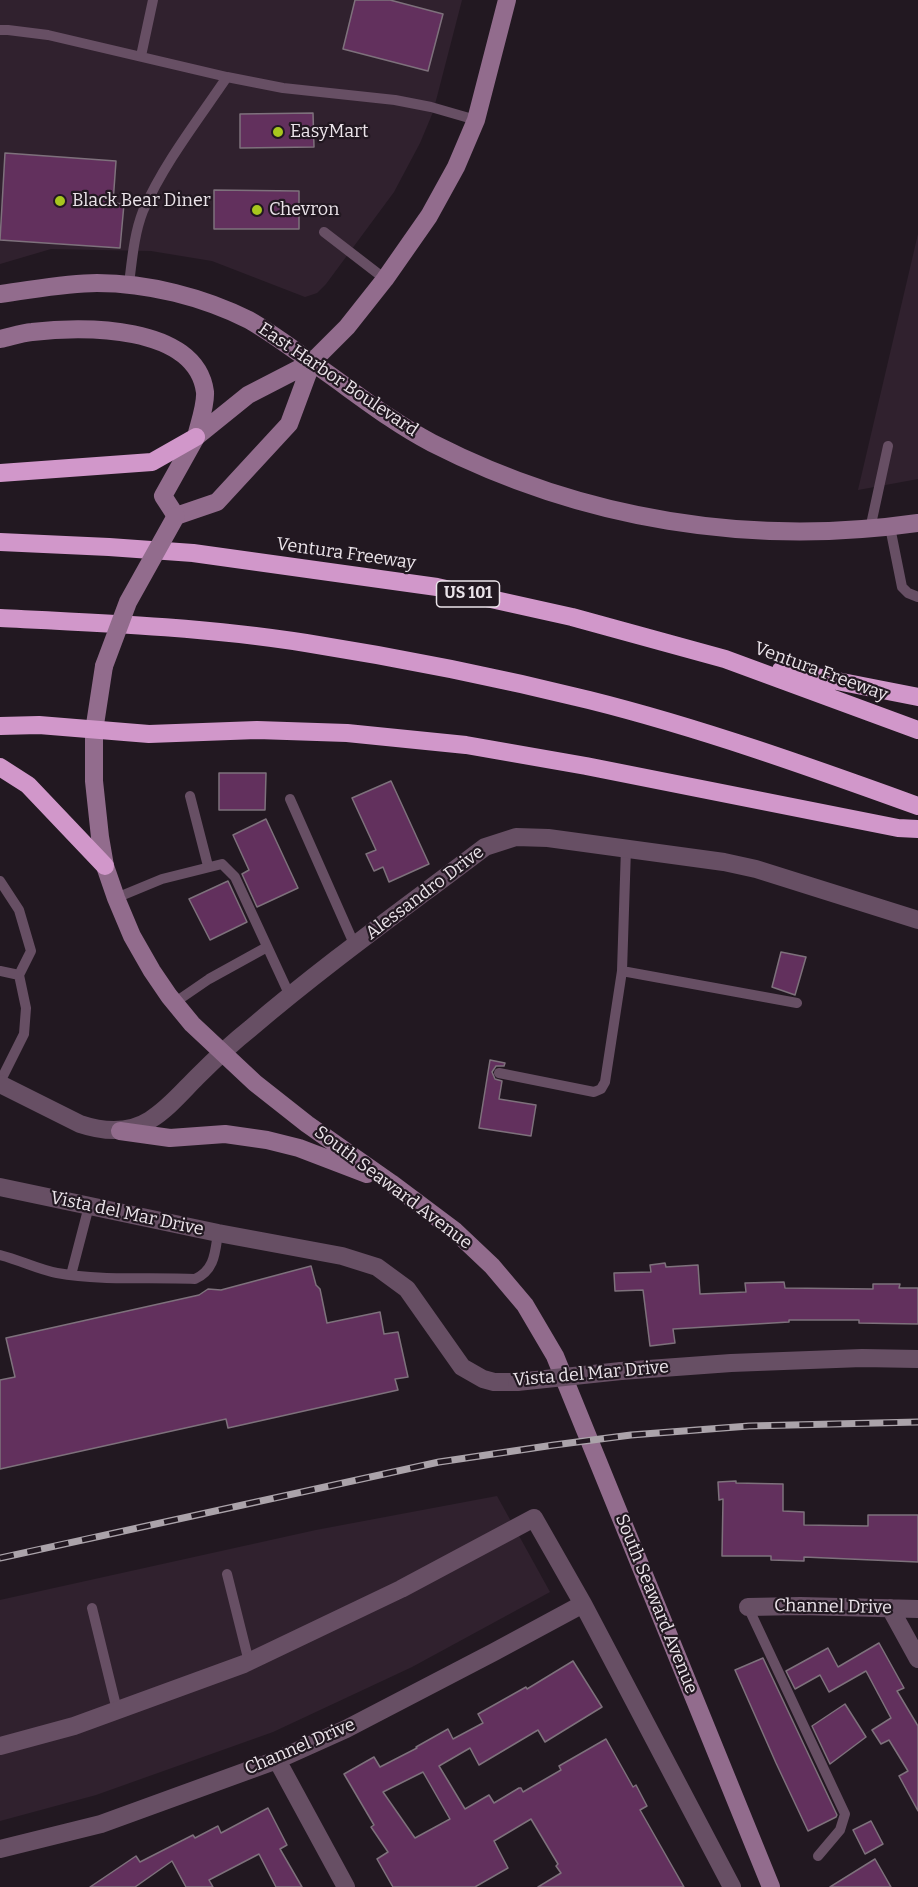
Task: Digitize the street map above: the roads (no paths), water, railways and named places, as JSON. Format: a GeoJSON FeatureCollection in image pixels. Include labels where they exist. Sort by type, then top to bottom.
{"type":"FeatureCollection","features":[{"type":"Feature","properties":{"kind":"highway"},"geometry":{"type":"LineString","coordinates":[[0,472],[152,462],[196,437]]}},
{"type":"Feature","properties":{"kind":"highway","name":"Ventura Freeway"},"geometry":{"type":"LineString","coordinates":[[0,542],[193,553],[437,588],[572,617],[726,659],[918,730]]}},
{"type":"Feature","properties":{"kind":"highway"},"geometry":{"type":"LineString","coordinates":[[0,618],[174,628],[304,643],[442,667],[590,700],[692,729],[792,761],[918,806]]}},
{"type":"Feature","properties":{"kind":"highway"},"geometry":{"type":"LineString","coordinates":[[726,659],[918,697]]}},
{"type":"Feature","properties":{"kind":"highway"},"geometry":{"type":"LineString","coordinates":[[0,726],[39,725],[149,734],[257,730],[324,732],[466,745],[586,766],[898,828],[918,829]]}},
{"type":"Feature","properties":{"kind":"highway"},"geometry":{"type":"LineString","coordinates":[[0,767],[28,785],[105,866]]}},
{"type":"Feature","properties":{"kind":"main road"},"geometry":{"type":"LineString","coordinates":[[196,437],[248,396],[312,362],[347,327],[385,279],[429,216],[456,167],[476,120],[507,0]]}},
{"type":"Feature","properties":{"kind":"main road","name":"East Harbor Boulevard"},"geometry":{"type":"LineString","coordinates":[[0,294],[96,283],[129,284],[192,297],[250,321],[312,362],[359,398],[431,442],[518,481],[568,499],[626,514],[714,528],[806,532],[870,529],[918,523]]}},
{"type":"Feature","properties":{"kind":"main road"},"geometry":{"type":"LineString","coordinates":[[0,339],[30,332],[92,330],[149,337],[174,348],[191,362],[201,378],[205,393],[196,437],[164,496],[176,516],[217,502],[289,424],[312,362]]}},
{"type":"Feature","properties":{"kind":"main road","name":"South Seaward Avenue"},"geometry":{"type":"LineString","coordinates":[[176,516],[128,602],[115,634],[100,682],[94,730],[94,781],[105,866],[132,936],[174,1003],[222,1053],[280,1104],[455,1231],[492,1266],[525,1305],[555,1356],[771,1887]]}},
{"type":"Feature","properties":{"kind":"main road"},"geometry":{"type":"LineString","coordinates":[[120,1131],[170,1138],[225,1134],[267,1140],[299,1148],[391,1183]]}},
{"type":"Feature","properties":{"kind":"street","name":"Alessandro Drive"},"geometry":{"type":"LineString","coordinates":[[0,1083],[94,1129],[120,1131],[136,1127],[167,1107],[222,1053],[308,980],[485,847],[516,837],[548,838],[724,862],[756,869],[918,920]]}},
{"type":"Feature","properties":{"kind":"street","name":"Vista del Mar Drive"},"geometry":{"type":"LineString","coordinates":[[0,1187],[218,1233],[342,1256],[378,1267],[407,1289],[462,1367],[472,1374],[495,1382],[731,1363],[862,1358],[918,1359]]}},
{"type":"Feature","properties":{"kind":"street"},"geometry":{"type":"LineString","coordinates":[[0,1746],[74,1726],[249,1662],[401,1589],[534,1518],[583,1604],[732,1887]]}},
{"type":"Feature","properties":{"kind":"street","name":"Channel Drive"},"geometry":{"type":"LineString","coordinates":[[0,1850],[101,1824],[277,1760],[346,1729],[494,1653],[583,1604]]}},
{"type":"Feature","properties":{"kind":"street","name":"Channel Drive"},"geometry":{"type":"LineString","coordinates":[[748,1607],[918,1609]]}},
{"type":"Feature","properties":{"kind":"street"},"geometry":{"type":"LineString","coordinates":[[891,1608],[918,1659]]}},
{"type":"Feature","properties":{"kind":"street"},"geometry":{"type":"LineString","coordinates":[[277,1760],[346,1887]]}},
{"type":"Feature","properties":{"kind":"lane"},"geometry":{"type":"LineString","coordinates":[[141,56],[153,0]]}},
{"type":"Feature","properties":{"kind":"lane"},"geometry":{"type":"LineString","coordinates":[[0,30],[48,35],[283,88],[395,100],[476,120]]}},
{"type":"Feature","properties":{"kind":"lane"},"geometry":{"type":"LineString","coordinates":[[129,284],[136,239],[143,213],[165,170],[227,77]]}},
{"type":"Feature","properties":{"kind":"lane"},"geometry":{"type":"LineString","coordinates":[[324,232],[385,279]]}},
{"type":"Feature","properties":{"kind":"lane"},"geometry":{"type":"LineString","coordinates":[[870,529],[888,446]]}},
{"type":"Feature","properties":{"kind":"lane"},"geometry":{"type":"LineString","coordinates":[[890,527],[903,587],[918,597]]}},
{"type":"Feature","properties":{"kind":"lane"},"geometry":{"type":"LineString","coordinates":[[190,796],[208,866]]}},
{"type":"Feature","properties":{"kind":"lane"},"geometry":{"type":"LineString","coordinates":[[290,799],[355,946]]}},
{"type":"Feature","properties":{"kind":"lane"},"geometry":{"type":"LineString","coordinates":[[499,1073],[594,1092],[601,1089],[605,1082],[622,972],[626,848]]}},
{"type":"Feature","properties":{"kind":"lane"},"geometry":{"type":"LineString","coordinates":[[116,898],[162,879],[222,864],[235,877],[290,996]]}},
{"type":"Feature","properties":{"kind":"lane"},"geometry":{"type":"LineString","coordinates":[[0,881],[20,910],[31,951],[19,975],[26,1008],[24,1034],[0,1083]]}},
{"type":"Feature","properties":{"kind":"lane"},"geometry":{"type":"LineString","coordinates":[[174,1003],[209,979],[267,947]]}},
{"type":"Feature","properties":{"kind":"lane"},"geometry":{"type":"LineString","coordinates":[[0,971],[19,975]]}},
{"type":"Feature","properties":{"kind":"lane"},"geometry":{"type":"LineString","coordinates":[[622,972],[796,1003]]}},
{"type":"Feature","properties":{"kind":"lane"},"geometry":{"type":"LineString","coordinates":[[71,1275],[89,1206]]}},
{"type":"Feature","properties":{"kind":"lane"},"geometry":{"type":"LineString","coordinates":[[0,1254],[34,1267],[71,1275],[195,1279],[205,1274],[215,1257],[218,1233]]}},
{"type":"Feature","properties":{"kind":"lane"},"geometry":{"type":"LineString","coordinates":[[227,1574],[249,1662]]}},
{"type":"Feature","properties":{"kind":"lane"},"geometry":{"type":"LineString","coordinates":[[748,1607],[845,1814],[840,1830],[818,1856]]}},
{"type":"Feature","properties":{"kind":"lane"},"geometry":{"type":"LineString","coordinates":[[92,1608],[117,1710]]}},
{"type":"Feature","properties":{"kind":"railway"},"geometry":{"type":"LineString","coordinates":[[0,1558],[439,1462],[631,1435],[749,1426],[918,1422]]}},
{"type":"Feature","properties":{"kind":"place","name":"EasyMart"},"geometry":{"type":"Point","coordinates":[278,132]}},
{"type":"Feature","properties":{"kind":"place","name":"Black Bear Diner"},"geometry":{"type":"Point","coordinates":[60,201]}},
{"type":"Feature","properties":{"kind":"place","name":"Chevron"},"geometry":{"type":"Point","coordinates":[257,210]}}]}
